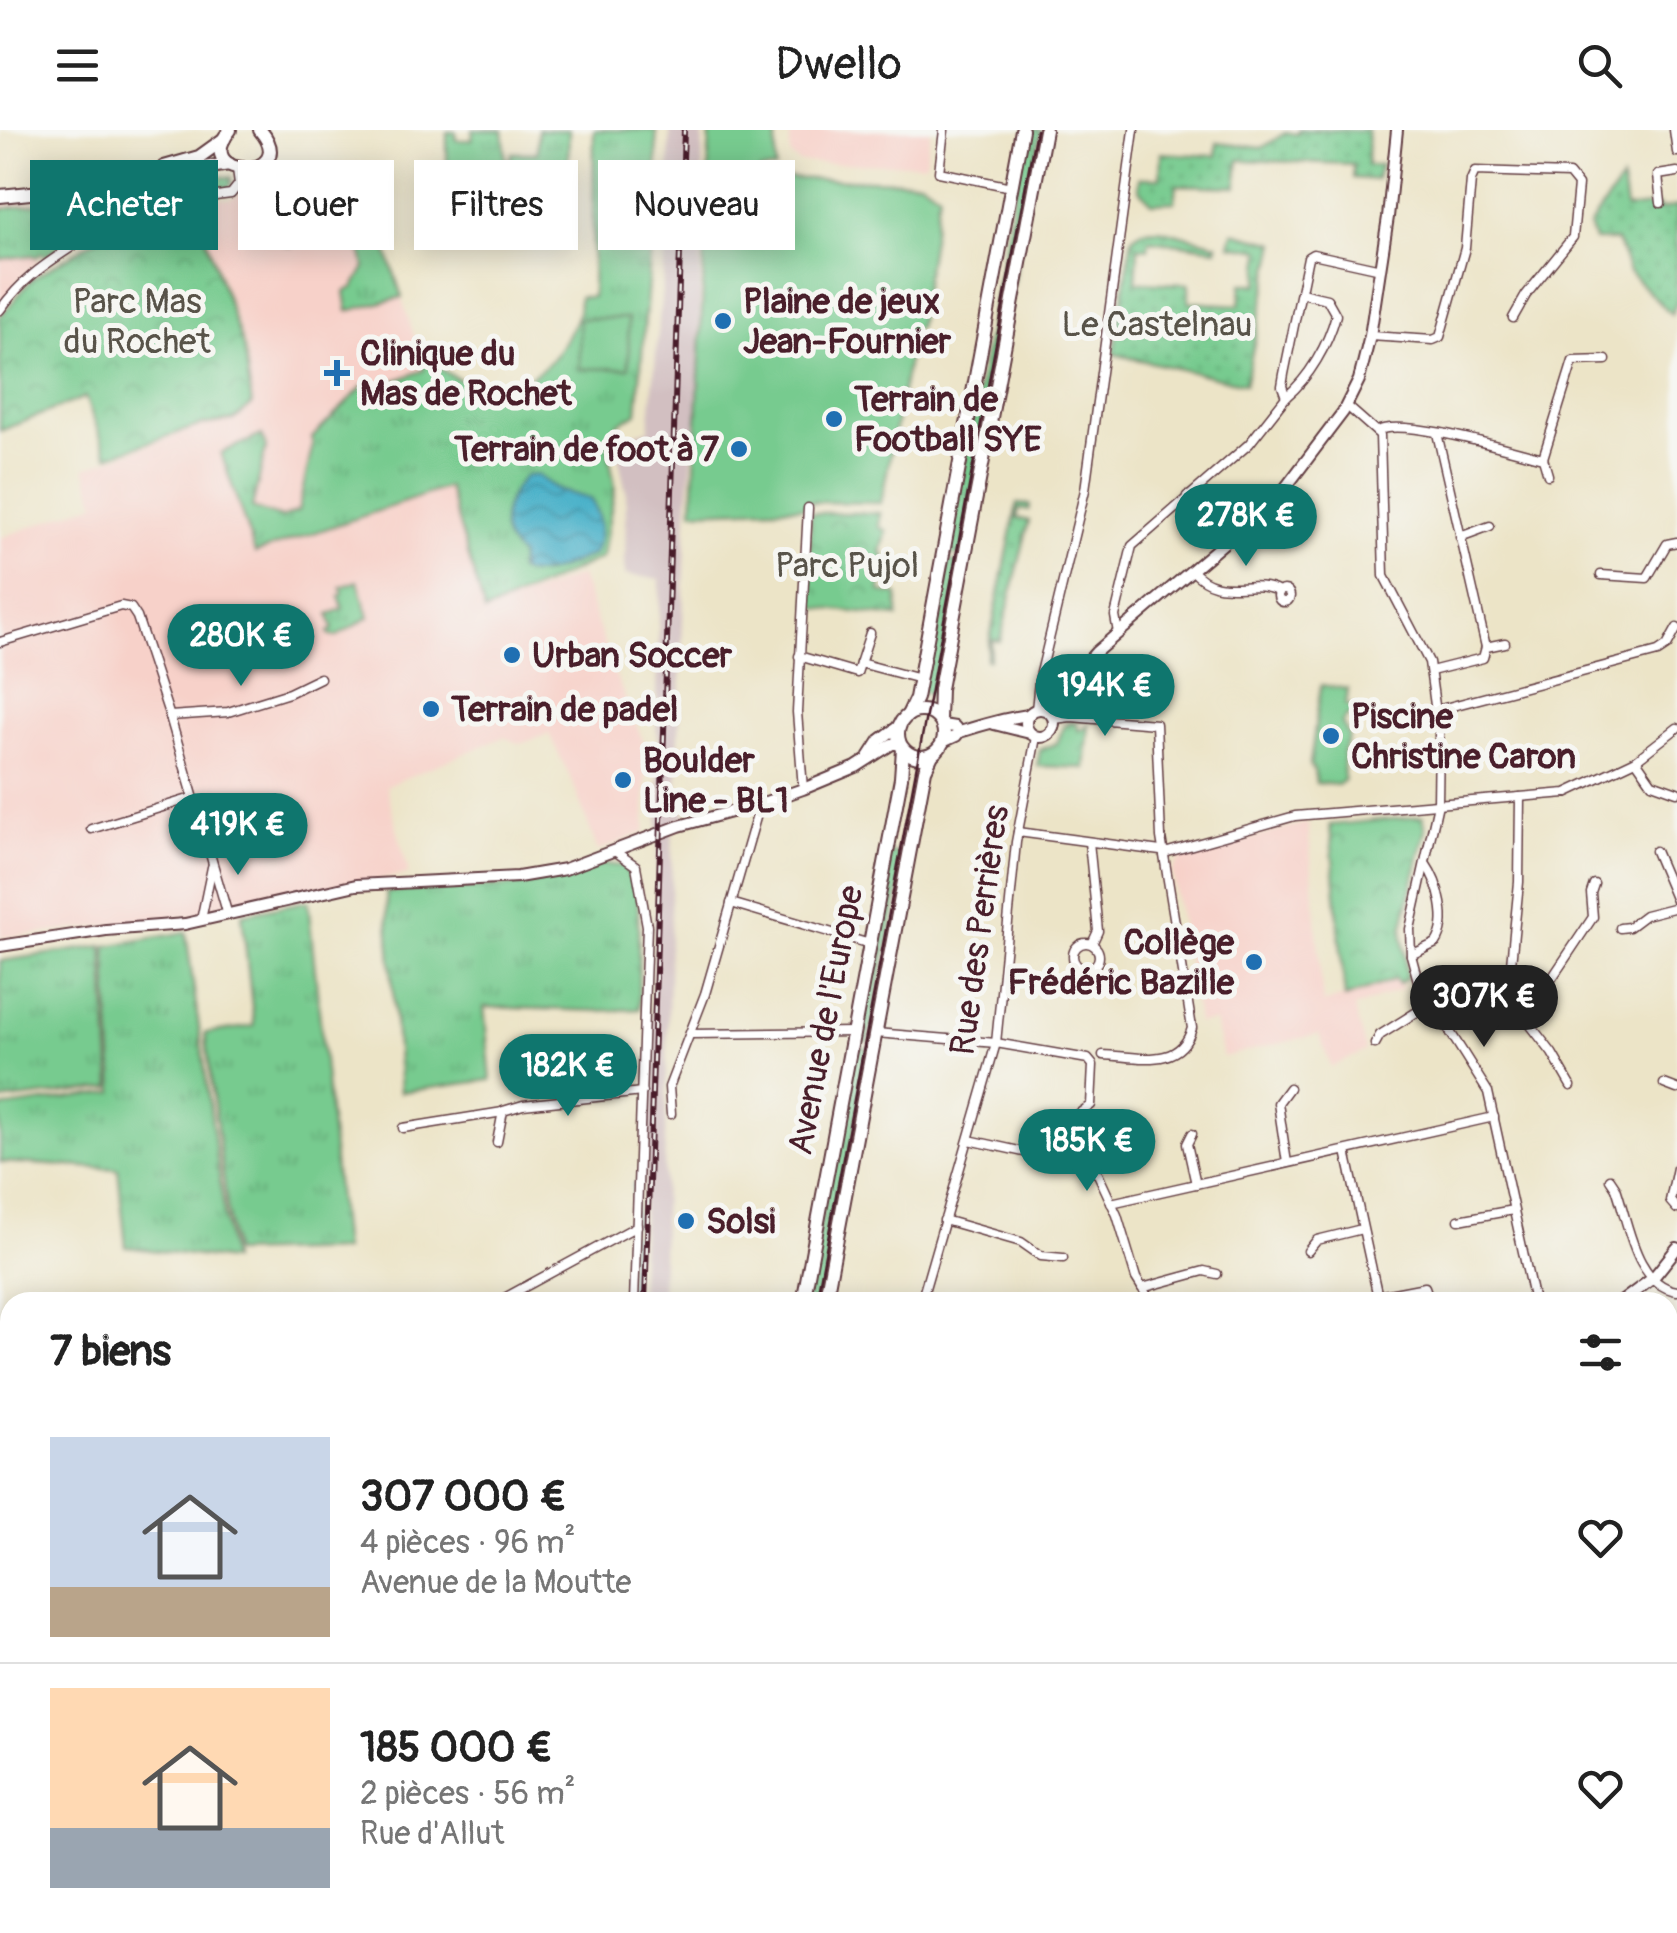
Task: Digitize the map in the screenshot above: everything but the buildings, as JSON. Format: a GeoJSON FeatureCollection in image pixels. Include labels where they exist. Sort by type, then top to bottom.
{"type":"FeatureCollection","features":[{"type":"Feature","properties":{"kind":"main road"},"geometry":{"type":"LineString","coordinates":[[1022,130],[920,679],[915,702],[904,720],[902,746],[919,757],[932,755],[943,742],[940,688],[1046,130]]}},
{"type":"Feature","properties":{"kind":"main road"},"geometry":{"type":"LineString","coordinates":[[226,134],[222,149],[238,168]]}},
{"type":"Feature","properties":{"kind":"main road"},"geometry":{"type":"LineString","coordinates":[[185,160],[198,157],[226,134]]}},
{"type":"Feature","properties":{"kind":"main road"},"geometry":{"type":"LineString","coordinates":[[264,160],[268,152],[266,134]]}},
{"type":"Feature","properties":{"kind":"main road"},"geometry":{"type":"LineString","coordinates":[[218,170],[238,168]]}},
{"type":"Feature","properties":{"kind":"main road"},"geometry":{"type":"LineString","coordinates":[[0,196],[30,192]]}},
{"type":"Feature","properties":{"kind":"main road"},"geometry":{"type":"LineString","coordinates":[[904,720],[927,712],[941,722]]}},
{"type":"Feature","properties":{"kind":"main road","name":"Avenue de l'Europe"},"geometry":{"type":"LineString","coordinates":[[805,1292],[903,766],[902,746]]}},
{"type":"Feature","properties":{"kind":"main road","name":"Avenue de l'Europe"},"geometry":{"type":"LineString","coordinates":[[827,1292],[926,770],[932,755]]}},
{"type":"Feature","properties":{"kind":"street"},"geometry":{"type":"LineString","coordinates":[[944,130],[938,172],[1011,187]]}},
{"type":"Feature","properties":{"kind":"street"},"geometry":{"type":"LineString","coordinates":[[994,724],[1033,735],[1048,735],[1054,728],[1042,714],[1039,681],[1087,478],[1134,130]]}},
{"type":"Feature","properties":{"kind":"street"},"geometry":{"type":"LineString","coordinates":[[1033,735],[1026,724],[1042,714],[1083,666],[1280,495],[1347,406],[1359,380],[1370,336],[1397,130]]}},
{"type":"Feature","properties":{"kind":"street"},"geometry":{"type":"LineString","coordinates":[[1674,130],[1677,152]]}},
{"type":"Feature","properties":{"kind":"street"},"geometry":{"type":"LineString","coordinates":[[1370,336],[1432,340],[1440,336],[1466,248],[1470,180],[1475,171],[1570,174],[1578,185],[1573,237],[1526,296],[1514,318]]}},
{"type":"Feature","properties":{"kind":"street"},"geometry":{"type":"LineString","coordinates":[[1661,203],[1658,175],[1677,172]]}},
{"type":"Feature","properties":{"kind":"street"},"geometry":{"type":"LineString","coordinates":[[0,310],[37,269],[65,250]]}},
{"type":"Feature","properties":{"kind":"street"},"geometry":{"type":"LineString","coordinates":[[1286,397],[1282,386],[1310,254],[1381,269]]}},
{"type":"Feature","properties":{"kind":"street"},"geometry":{"type":"LineString","coordinates":[[1118,633],[1115,616],[1132,546],[1249,444],[1319,355],[1336,315],[1326,299],[1300,293]]}},
{"type":"Feature","properties":{"kind":"street"},"geometry":{"type":"LineString","coordinates":[[1548,476],[1543,458],[1573,361],[1606,360]]}},
{"type":"Feature","properties":{"kind":"street"},"geometry":{"type":"LineString","coordinates":[[1347,406],[1378,431],[1382,444],[1384,576],[1426,654],[1437,710],[1438,804],[1410,929],[1411,955],[1418,982],[1482,1082],[1494,1117],[1532,1292]]}},
{"type":"Feature","properties":{"kind":"street"},"geometry":{"type":"LineString","coordinates":[[1378,431],[1387,426],[1437,433],[1543,458]]}},
{"type":"Feature","properties":{"kind":"street"},"geometry":{"type":"LineString","coordinates":[[1431,671],[1483,658],[1486,647],[1437,433]]}},
{"type":"Feature","properties":{"kind":"street"},"geometry":{"type":"LineString","coordinates":[[1187,496],[1225,540]]}},
{"type":"Feature","properties":{"kind":"street"},"geometry":{"type":"LineString","coordinates":[[802,788],[796,712],[808,508]]}},
{"type":"Feature","properties":{"kind":"street"},"geometry":{"type":"LineString","coordinates":[[1460,537],[1490,526]]}},
{"type":"Feature","properties":{"kind":"street"},"geometry":{"type":"LineString","coordinates":[[1601,575],[1647,578],[1667,544],[1677,542]]}},
{"type":"Feature","properties":{"kind":"street"},"geometry":{"type":"LineString","coordinates":[[1192,570],[1200,580],[1224,588],[1268,586],[1279,592]]}},
{"type":"Feature","properties":{"kind":"street"},"geometry":{"type":"LineString","coordinates":[[0,642],[121,606],[130,608],[137,617],[170,716],[212,867],[201,920]]}},
{"type":"Feature","properties":{"kind":"street"},"geometry":{"type":"LineString","coordinates":[[1437,710],[1658,652],[1667,646],[1677,628]]}},
{"type":"Feature","properties":{"kind":"street"},"geometry":{"type":"LineString","coordinates":[[799,656],[858,672],[870,633]]}},
{"type":"Feature","properties":{"kind":"street"},"geometry":{"type":"LineString","coordinates":[[1486,647],[1505,643]]}},
{"type":"Feature","properties":{"kind":"street"},"geometry":{"type":"LineString","coordinates":[[860,664],[920,679]]}},
{"type":"Feature","properties":{"kind":"street"},"geometry":{"type":"LineString","coordinates":[[170,716],[228,712],[320,678]]}},
{"type":"Feature","properties":{"kind":"street"},"geometry":{"type":"LineString","coordinates":[[943,742],[959,732],[1000,719],[1042,714],[1156,724],[1164,852],[1192,1028],[1182,1050],[1170,1056],[1103,1055]]}},
{"type":"Feature","properties":{"kind":"street"},"geometry":{"type":"LineString","coordinates":[[869,757],[880,740],[904,720]]}},
{"type":"Feature","properties":{"kind":"street"},"geometry":{"type":"LineString","coordinates":[[941,722],[959,732]]}},
{"type":"Feature","properties":{"kind":"street"},"geometry":{"type":"LineString","coordinates":[[1018,832],[1164,852],[1295,816],[1566,793],[1636,760],[1677,728]]}},
{"type":"Feature","properties":{"kind":"street","name":"Rue des Perrières"},"geometry":{"type":"LineString","coordinates":[[923,1292],[996,1043],[1018,832],[1033,735]]}},
{"type":"Feature","properties":{"kind":"street"},"geometry":{"type":"LineString","coordinates":[[0,946],[201,920],[356,885],[540,874],[582,865],[678,826],[760,804],[902,746]]}},
{"type":"Feature","properties":{"kind":"street"},"geometry":{"type":"LineString","coordinates":[[1636,760],[1652,783],[1677,792]]}},
{"type":"Feature","properties":{"kind":"street"},"geometry":{"type":"LineString","coordinates":[[1520,797],[1519,882],[1511,964],[1514,996],[1521,1013],[1572,1086]]}},
{"type":"Feature","properties":{"kind":"street"},"geometry":{"type":"LineString","coordinates":[[92,828],[192,798]]}},
{"type":"Feature","properties":{"kind":"street"},"geometry":{"type":"LineString","coordinates":[[671,1114],[669,1088],[705,994],[760,804]]}},
{"type":"Feature","properties":{"kind":"street"},"geometry":{"type":"LineString","coordinates":[[1089,842],[1098,931],[1092,944]]}},
{"type":"Feature","properties":{"kind":"street"},"geometry":{"type":"LineString","coordinates":[[1620,928],[1629,927],[1644,915],[1677,905],[1655,851]]}},
{"type":"Feature","properties":{"kind":"street"},"geometry":{"type":"LineString","coordinates":[[616,852],[636,866],[646,910],[634,1292]]}},
{"type":"Feature","properties":{"kind":"street"},"geometry":{"type":"LineString","coordinates":[[1411,955],[1436,944],[1442,932],[1438,888],[1426,863]]}},
{"type":"Feature","properties":{"kind":"street"},"geometry":{"type":"LineString","coordinates":[[212,867],[227,912]]}},
{"type":"Feature","properties":{"kind":"street"},"geometry":{"type":"LineString","coordinates":[[1521,1013],[1534,1005],[1592,917],[1594,884]]}},
{"type":"Feature","properties":{"kind":"street"},"geometry":{"type":"LineString","coordinates":[[732,902],[870,944]]}},
{"type":"Feature","properties":{"kind":"street"},"geometry":{"type":"LineString","coordinates":[[1375,1044],[1380,1035],[1431,1003]]}},
{"type":"Feature","properties":{"kind":"street"},"geometry":{"type":"LineString","coordinates":[[690,1034],[854,1032]]}},
{"type":"Feature","properties":{"kind":"street"},"geometry":{"type":"LineString","coordinates":[[876,1033],[996,1043],[1082,1056],[1092,1062],[1091,1104],[1039,1142],[1034,1154]]}},
{"type":"Feature","properties":{"kind":"street"},"geometry":{"type":"LineString","coordinates":[[1664,1084],[1677,1089]]}},
{"type":"Feature","properties":{"kind":"street"},"geometry":{"type":"LineString","coordinates":[[1287,1163],[1278,1103],[1289,1088]]}},
{"type":"Feature","properties":{"kind":"street"},"geometry":{"type":"LineString","coordinates":[[403,1128],[503,1112],[523,1105],[640,1092]]}},
{"type":"Feature","properties":{"kind":"street"},"geometry":{"type":"LineString","coordinates":[[497,1142],[503,1112]]}},
{"type":"Feature","properties":{"kind":"street"},"geometry":{"type":"LineString","coordinates":[[1112,1203],[1494,1117]]}},
{"type":"Feature","properties":{"kind":"street"},"geometry":{"type":"LineString","coordinates":[[1192,1134],[1187,1144],[1196,1184]]}},
{"type":"Feature","properties":{"kind":"street"},"geometry":{"type":"LineString","coordinates":[[969,1140],[1034,1154],[1098,1174],[1145,1292]]}},
{"type":"Feature","properties":{"kind":"street"},"geometry":{"type":"LineString","coordinates":[[1346,1150],[1376,1292]]}},
{"type":"Feature","properties":{"kind":"street"},"geometry":{"type":"LineString","coordinates":[[1677,1168],[1670,1200],[1677,1210]]}},
{"type":"Feature","properties":{"kind":"street"},"geometry":{"type":"LineString","coordinates":[[1610,1179],[1642,1265],[1668,1290],[1677,1291]]}},
{"type":"Feature","properties":{"kind":"street"},"geometry":{"type":"LineString","coordinates":[[1459,1220],[1512,1210]]}},
{"type":"Feature","properties":{"kind":"street"},"geometry":{"type":"LineString","coordinates":[[944,1220],[1021,1242],[1040,1256],[1062,1258]]}},
{"type":"Feature","properties":{"kind":"street"},"geometry":{"type":"LineString","coordinates":[[516,1292],[634,1228]]}},
{"type":"Feature","properties":{"kind":"street"},"geometry":{"type":"LineString","coordinates":[[1308,1251],[1317,1240],[1362,1229]]}},
{"type":"Feature","properties":{"kind":"street"},"geometry":{"type":"LineString","coordinates":[[1634,1292],[1653,1278],[1677,1248]]}},
{"type":"Feature","properties":{"kind":"street"},"geometry":{"type":"LineString","coordinates":[[1142,1288],[1204,1271],[1217,1274]]}},
{"type":"Feature","properties":{"kind":"street"},"geometry":{"type":"LineString","coordinates":[[1403,1292],[1425,1286],[1427,1292]]}},
{"type":"Feature","properties":{"kind":"shaded area"},"geometry":{"type":"Polygon","coordinates":[[[670,130],[703,130],[702,160],[669,160],[670,130]]]}},
{"type":"Feature","properties":{"kind":"shaded area"},"geometry":{"type":"Polygon","coordinates":[[[790,130],[931,130],[925,163],[921,164],[799,163],[790,155],[790,130]]]}},
{"type":"Feature","properties":{"kind":"shaded area"},"geometry":{"type":"Polygon","coordinates":[[[238,194],[238,250],[386,250],[462,485],[485,611],[581,575],[612,667],[646,748],[645,832],[598,851],[572,781],[549,734],[520,744],[504,737],[386,786],[409,874],[190,916],[0,938],[0,538],[96,503],[85,468],[202,426],[234,420],[252,405],[246,349],[212,250],[218,250],[218,199],[231,199],[238,194]]]}},
{"type":"Feature","properties":{"kind":"shaded area"},"geometry":{"type":"Polygon","coordinates":[[[30,202],[30,250],[54,250],[37,257],[39,261],[17,281],[18,286],[0,310],[0,204],[30,202]]]}},
{"type":"Feature","properties":{"kind":"shaded area"},"geometry":{"type":"Polygon","coordinates":[[[666,250],[701,250],[698,400],[687,515],[677,789],[686,816],[673,823],[661,1292],[639,1292],[658,842],[660,579],[625,575],[626,492],[618,455],[618,438],[649,429],[666,250]]]}},
{"type":"Feature","properties":{"kind":"shaded area","name":"Collège Frédéric Bazille"},"geometry":{"type":"Polygon","coordinates":[[[1308,822],[1323,1004],[1396,979],[1402,989],[1354,1008],[1366,1051],[1331,1067],[1319,1034],[1223,1057],[1215,1022],[1198,1023],[1172,871],[1180,859],[1308,822]]]}},
{"type":"Feature","properties":{"kind":"green space"},"geometry":{"type":"Polygon","coordinates":[[[473,130],[503,130],[506,160],[447,160],[447,132],[456,132],[456,140],[472,140],[473,130]]]}},
{"type":"Feature","properties":{"kind":"green space"},"geometry":{"type":"Polygon","coordinates":[[[538,130],[569,130],[568,160],[511,160],[512,153],[537,153],[538,130]]]}},
{"type":"Feature","properties":{"kind":"green space"},"geometry":{"type":"Polygon","coordinates":[[[594,130],[656,130],[657,160],[598,160],[598,250],[651,250],[637,413],[619,423],[607,441],[615,488],[602,558],[485,612],[448,487],[255,553],[221,453],[262,435],[266,448],[252,508],[281,518],[298,511],[312,438],[364,385],[381,386],[424,370],[419,352],[458,379],[474,384],[490,386],[520,381],[556,354],[576,320],[579,297],[592,297],[594,130]]]}},
{"type":"Feature","properties":{"kind":"green space","name":"Plaine de jeux Jean-Fournier"},"geometry":{"type":"Polygon","coordinates":[[[710,130],[776,130],[776,160],[709,160],[710,130]]]}},
{"type":"Feature","properties":{"kind":"green space"},"geometry":{"type":"Polygon","coordinates":[[[1026,130],[1041,130],[962,556],[947,554],[1026,130]]]}},
{"type":"Feature","properties":{"kind":"green space"},"geometry":{"type":"Polygon","coordinates":[[[1299,130],[1368,130],[1367,165],[1381,165],[1376,180],[1353,178],[1353,164],[1239,160],[1236,187],[1177,185],[1175,202],[1152,203],[1138,188],[1139,178],[1160,178],[1161,153],[1216,156],[1217,143],[1262,148],[1285,133],[1298,134],[1299,130]]]}},
{"type":"Feature","properties":{"kind":"green space"},"geometry":{"type":"Polygon","coordinates":[[[218,177],[231,177],[229,187],[218,188],[218,177]]]}},
{"type":"Feature","properties":{"kind":"green space","name":"Plaine de jeux Jean-Fournier"},"geometry":{"type":"Polygon","coordinates":[[[795,179],[920,181],[939,193],[918,328],[914,329],[881,503],[808,502],[805,507],[693,511],[705,250],[795,250],[795,179]]]}},
{"type":"Feature","properties":{"kind":"green space"},"geometry":{"type":"Polygon","coordinates":[[[1622,180],[1626,209],[1677,206],[1677,302],[1671,314],[1629,272],[1617,241],[1594,241],[1589,226],[1622,180]]]}},
{"type":"Feature","properties":{"kind":"green space"},"geometry":{"type":"Polygon","coordinates":[[[30,205],[30,250],[54,250],[45,256],[42,253],[36,257],[0,259],[0,209],[30,205]]]}},
{"type":"Feature","properties":{"kind":"green space","name":"Le Castelnau"},"geometry":{"type":"Polygon","coordinates":[[[1159,229],[1217,244],[1217,249],[1149,240],[1148,248],[1138,247],[1136,282],[1189,284],[1189,302],[1240,305],[1242,284],[1259,284],[1261,250],[1230,245],[1233,232],[1276,243],[1245,384],[1114,354],[1132,238],[1143,230],[1159,229]]]}},
{"type":"Feature","properties":{"kind":"green space","name":"Parc Mas du Rochet"},"geometry":{"type":"Polygon","coordinates":[[[79,250],[210,250],[244,349],[252,405],[234,420],[201,425],[108,456],[85,397],[0,431],[0,317],[32,279],[79,250]]]}},
{"type":"Feature","properties":{"kind":"green space"},"geometry":{"type":"Polygon","coordinates":[[[360,250],[387,250],[402,297],[348,311],[345,292],[354,287],[365,267],[360,250]]]}},
{"type":"Feature","properties":{"kind":"green space"},"geometry":{"type":"Polygon","coordinates":[[[628,318],[629,368],[580,369],[579,319],[628,318]]]}},
{"type":"Feature","properties":{"kind":"green space"},"geometry":{"type":"Polygon","coordinates":[[[1017,504],[1030,505],[1029,510],[1019,509],[1017,518],[1029,521],[1000,641],[992,640],[986,659],[1017,504]]]}},
{"type":"Feature","properties":{"kind":"green space","name":"Parc Pujol"},"geometry":{"type":"Polygon","coordinates":[[[811,513],[880,513],[879,527],[887,531],[881,552],[885,557],[880,592],[898,595],[898,617],[809,607],[811,513]]]}},
{"type":"Feature","properties":{"kind":"green space"},"geometry":{"type":"Polygon","coordinates":[[[944,560],[961,563],[936,695],[919,692],[944,560]]]}},
{"type":"Feature","properties":{"kind":"green space"},"geometry":{"type":"Polygon","coordinates":[[[358,581],[369,617],[336,637],[331,636],[329,614],[343,609],[341,587],[358,581]]]}},
{"type":"Feature","properties":{"kind":"green space","name":"Piscine Christine Caron"},"geometry":{"type":"Polygon","coordinates":[[[1321,685],[1348,689],[1346,706],[1356,707],[1356,713],[1342,723],[1349,737],[1343,752],[1344,780],[1338,785],[1316,783],[1310,765],[1321,685]]]}},
{"type":"Feature","properties":{"kind":"green space"},"geometry":{"type":"Polygon","coordinates":[[[1069,723],[1076,723],[1079,731],[1089,724],[1085,768],[1037,766],[1040,750],[1057,743],[1069,723]]]}},
{"type":"Feature","properties":{"kind":"green space"},"geometry":{"type":"Polygon","coordinates":[[[1423,816],[1426,829],[1402,929],[1407,978],[1345,998],[1330,825],[1423,816]]]}},
{"type":"Feature","properties":{"kind":"green space"},"geometry":{"type":"Polygon","coordinates":[[[890,852],[906,856],[868,1042],[855,1040],[890,852]]]}},
{"type":"Feature","properties":{"kind":"green space"},"geometry":{"type":"Polygon","coordinates":[[[603,864],[625,866],[638,896],[639,1009],[484,1007],[491,1080],[400,1092],[386,892],[524,885],[603,864]]]}},
{"type":"Feature","properties":{"kind":"green space"},"geometry":{"type":"Polygon","coordinates":[[[308,901],[343,1250],[233,1253],[205,1033],[254,1026],[242,914],[308,901]]]}},
{"type":"Feature","properties":{"kind":"green space"},"geometry":{"type":"Polygon","coordinates":[[[186,932],[231,1260],[126,1247],[118,1169],[0,1162],[0,1108],[114,1092],[106,946],[186,932]]]}},
{"type":"Feature","properties":{"kind":"green space"},"geometry":{"type":"Polygon","coordinates":[[[103,946],[111,1088],[0,1101],[0,961],[103,946]]]}},
{"type":"Feature","properties":{"kind":"green space"},"geometry":{"type":"Polygon","coordinates":[[[854,1046],[870,1049],[824,1292],[807,1292],[854,1046]]]}},
{"type":"Feature","properties":{"kind":"water"},"geometry":{"type":"Polygon","coordinates":[[[537,475],[558,490],[590,499],[599,519],[599,533],[594,554],[557,570],[528,574],[519,571],[520,556],[506,540],[503,521],[507,504],[520,482],[525,476],[537,475]]]}},
{"type":"Feature","properties":{"kind":"waterway"},"geometry":{"type":"LineString","coordinates":[[633,1226],[634,1184]]}},
{"type":"Feature","properties":{"kind":"waterway"},"geometry":{"type":"LineString","coordinates":[[630,1292],[632,1234]]}},
{"type":"Feature","properties":{"kind":"tram line"},"geometry":{"type":"LineString","coordinates":[[818,1292],[1036,130]]}},
{"type":"Feature","properties":{"kind":"railway"},"geometry":{"type":"LineString","coordinates":[[645,1292],[684,130]]}},
{"type":"Feature","properties":{"kind":"place","name":"Plaine de jeux Jean-Fournier"},"geometry":{"type":"Point","coordinates":[723,321]}},
{"type":"Feature","properties":{"kind":"place","name":"Clinique du Mas de Rochet"},"geometry":{"type":"Point","coordinates":[337,373]}},
{"type":"Feature","properties":{"kind":"place","name":"Terrain de Football SYE"},"geometry":{"type":"Point","coordinates":[834,419]}},
{"type":"Feature","properties":{"kind":"place","name":"Terrain de foot à 7"},"geometry":{"type":"Point","coordinates":[739,449]}},
{"type":"Feature","properties":{"kind":"place","name":"Urban Soccer"},"geometry":{"type":"Point","coordinates":[512,655]}},
{"type":"Feature","properties":{"kind":"place","name":"Terrain de padel"},"geometry":{"type":"Point","coordinates":[431,709]}},
{"type":"Feature","properties":{"kind":"place","name":"Piscine Christine Caron"},"geometry":{"type":"Point","coordinates":[1331,736]}},
{"type":"Feature","properties":{"kind":"place","name":"Boulder Line - BL1"},"geometry":{"type":"Point","coordinates":[623,780]}},
{"type":"Feature","properties":{"kind":"place","name":"Collège Frédéric Bazille"},"geometry":{"type":"Point","coordinates":[1254,962]}},
{"type":"Feature","properties":{"kind":"place","name":"Solsi"},"geometry":{"type":"Point","coordinates":[686,1221]}}]}
